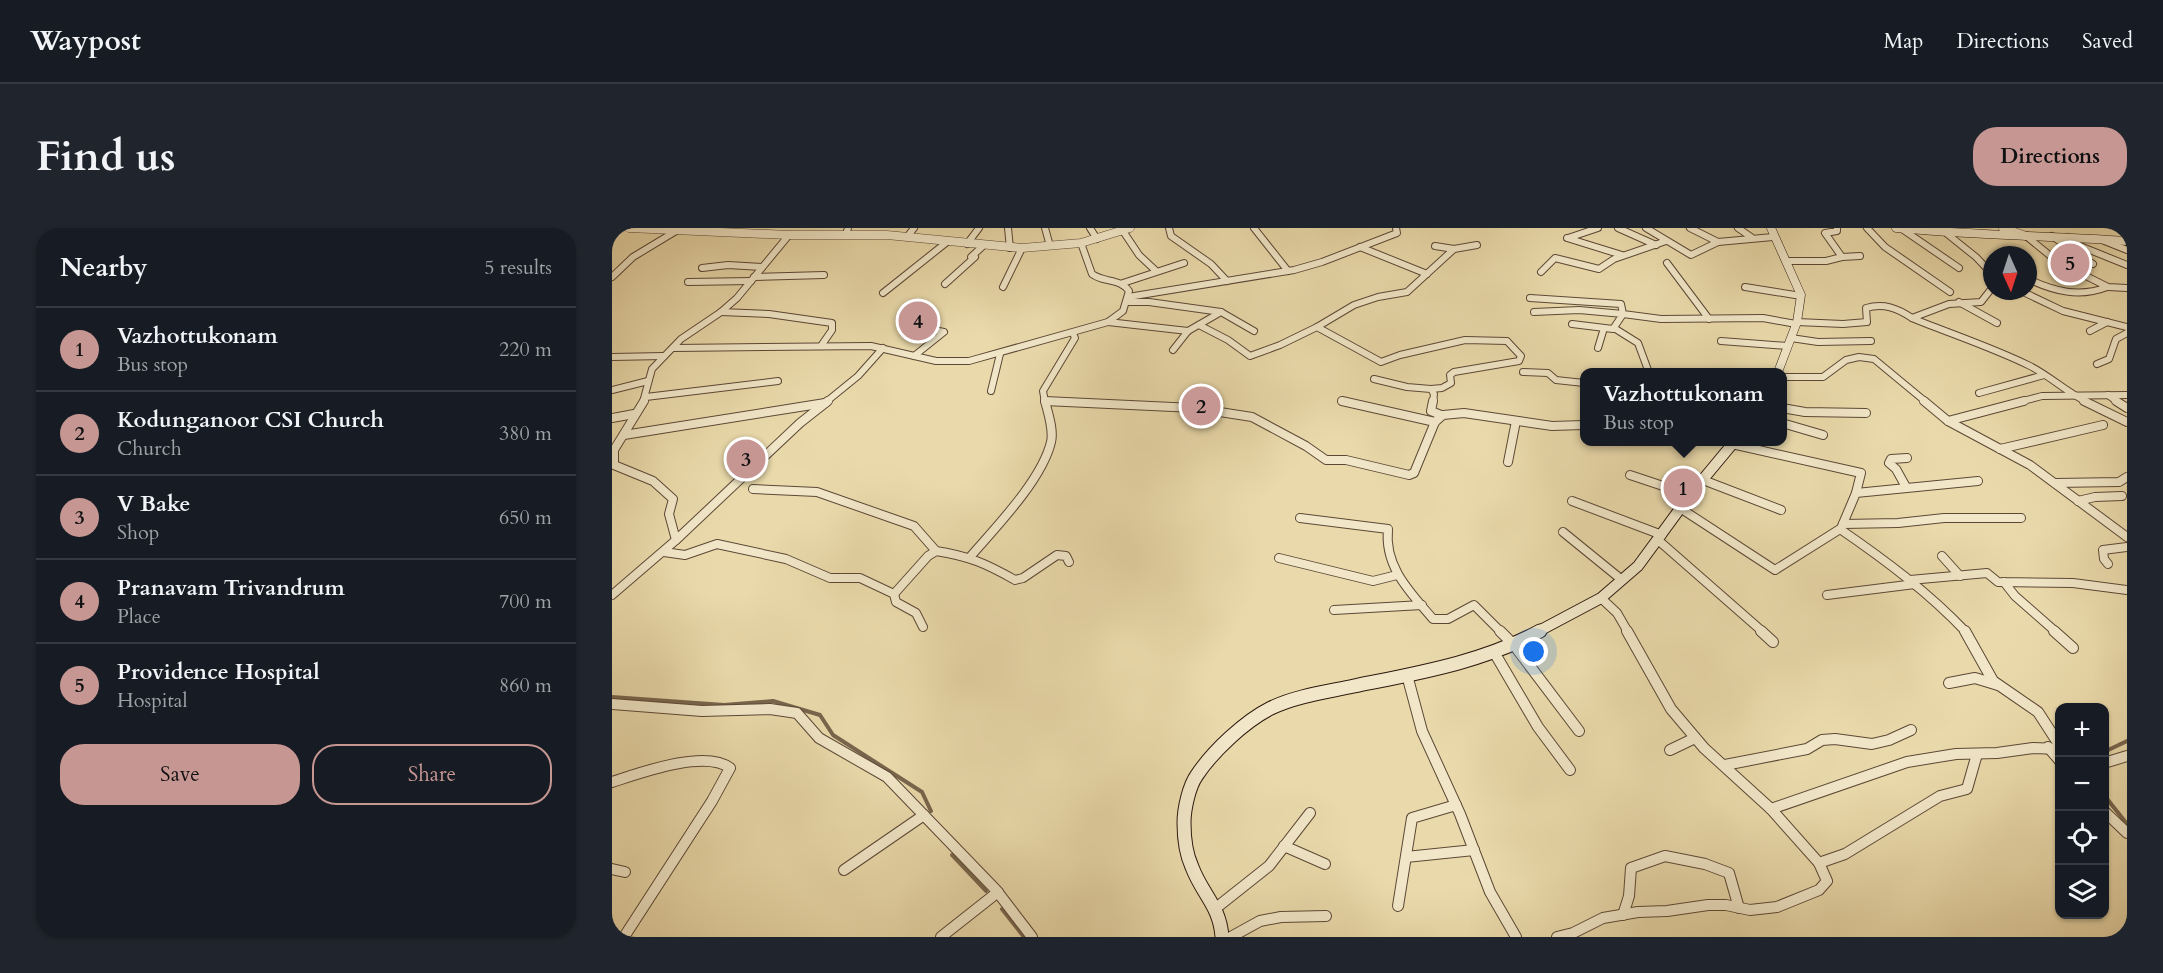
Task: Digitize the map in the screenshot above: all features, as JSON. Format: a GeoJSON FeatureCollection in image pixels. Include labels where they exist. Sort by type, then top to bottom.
{"type":"FeatureCollection","features":[{"type":"Feature","properties":{"kind":"main road"},"geometry":{"type":"LineString","coordinates":[[629,228],[789,234],[866,231],[1010,248],[1081,243],[1097,239],[1112,231],[1131,228]]}},
{"type":"Feature","properties":{"kind":"main road"},"geometry":{"type":"LineString","coordinates":[[1771,228],[1773,237],[1787,261],[1801,296],[1796,323],[1780,368]]}},
{"type":"Feature","properties":{"kind":"main road"},"geometry":{"type":"LineString","coordinates":[[1896,228],[1947,231],[1956,234],[2052,236],[2127,241]]}},
{"type":"Feature","properties":{"kind":"main road"},"geometry":{"type":"LineString","coordinates":[[2003,228],[2026,236]]}},
{"type":"Feature","properties":{"kind":"main road"},"geometry":{"type":"LineString","coordinates":[[1222,937],[1221,922],[1216,908],[1192,868],[1186,845],[1184,821],[1196,776],[1232,736],[1252,719],[1271,708],[1298,698],[1407,675],[1514,645],[1601,598],[1638,566],[1680,508],[1730,446]]}},
{"type":"Feature","properties":{"kind":"street"},"geometry":{"type":"LineString","coordinates":[[907,237],[915,228]]}},
{"type":"Feature","properties":{"kind":"street"},"geometry":{"type":"LineString","coordinates":[[968,244],[979,228]]}},
{"type":"Feature","properties":{"kind":"street"},"geometry":{"type":"LineString","coordinates":[[1008,228],[1010,248]]}},
{"type":"Feature","properties":{"kind":"street"},"geometry":{"type":"LineString","coordinates":[[1046,228],[1050,246]]}},
{"type":"Feature","properties":{"kind":"street"},"geometry":{"type":"LineString","coordinates":[[1090,228],[1097,239]]}},
{"type":"Feature","properties":{"kind":"street"},"geometry":{"type":"LineString","coordinates":[[1169,228],[1171,236],[1211,264],[1227,281]]}},
{"type":"Feature","properties":{"kind":"street"},"geometry":{"type":"LineString","coordinates":[[1254,228],[1287,271]]}},
{"type":"Feature","properties":{"kind":"street"},"geometry":{"type":"LineString","coordinates":[[1128,300],[1287,271],[1322,262],[1397,233],[1396,228]]}},
{"type":"Feature","properties":{"kind":"street"},"geometry":{"type":"LineString","coordinates":[[1598,228],[1567,238],[1623,255]]}},
{"type":"Feature","properties":{"kind":"street"},"geometry":{"type":"LineString","coordinates":[[1618,228],[1656,245]]}},
{"type":"Feature","properties":{"kind":"street"},"geometry":{"type":"LineString","coordinates":[[1646,228],[1691,255],[1718,242],[1751,237],[1773,237]]}},
{"type":"Feature","properties":{"kind":"street"},"geometry":{"type":"LineString","coordinates":[[1690,228],[1718,242]]}},
{"type":"Feature","properties":{"kind":"street"},"geometry":{"type":"LineString","coordinates":[[1738,228],[1751,237]]}},
{"type":"Feature","properties":{"kind":"street"},"geometry":{"type":"LineString","coordinates":[[1837,228],[1837,231],[1825,233],[1842,257]]}},
{"type":"Feature","properties":{"kind":"street"},"geometry":{"type":"LineString","coordinates":[[1867,228],[1889,251],[1950,292]]}},
{"type":"Feature","properties":{"kind":"street"},"geometry":{"type":"LineString","coordinates":[[1905,229],[1959,268]]}},
{"type":"Feature","properties":{"kind":"street"},"geometry":{"type":"LineString","coordinates":[[612,277],[633,257],[676,231]]}},
{"type":"Feature","properties":{"kind":"street"},"geometry":{"type":"LineString","coordinates":[[1123,231],[1139,255],[1155,270]]}},
{"type":"Feature","properties":{"kind":"street"},"geometry":{"type":"LineString","coordinates":[[1947,231],[1983,262]]}},
{"type":"Feature","properties":{"kind":"street"},"geometry":{"type":"LineString","coordinates":[[676,540],[669,514],[673,499],[664,486],[647,478],[627,473],[614,465],[614,450],[646,396],[652,369],[704,322],[721,312],[753,279],[789,234]]}},
{"type":"Feature","properties":{"kind":"street"},"geometry":{"type":"LineString","coordinates":[[2026,236],[2058,262]]}},
{"type":"Feature","properties":{"kind":"street"},"geometry":{"type":"LineString","coordinates":[[2052,236],[2093,264]]}},
{"type":"Feature","properties":{"kind":"street"},"geometry":{"type":"LineString","coordinates":[[2067,237],[2080,246],[2127,265]]}},
{"type":"Feature","properties":{"kind":"street"},"geometry":{"type":"LineString","coordinates":[[2098,239],[2127,250]]}},
{"type":"Feature","properties":{"kind":"street"},"geometry":{"type":"LineString","coordinates":[[1541,272],[1556,258],[1599,269],[1608,261],[1623,255],[1638,253],[1666,241]]}},
{"type":"Feature","properties":{"kind":"street"},"geometry":{"type":"LineString","coordinates":[[883,293],[948,242]]}},
{"type":"Feature","properties":{"kind":"street"},"geometry":{"type":"LineString","coordinates":[[1081,243],[1090,272],[1096,278],[1123,283],[1184,263]]}},
{"type":"Feature","properties":{"kind":"street"},"geometry":{"type":"LineString","coordinates":[[1435,246],[1454,249],[1478,245]]}},
{"type":"Feature","properties":{"kind":"street"},"geometry":{"type":"LineString","coordinates":[[945,284],[975,257],[971,257],[983,246]]}},
{"type":"Feature","properties":{"kind":"street"},"geometry":{"type":"LineString","coordinates":[[1360,247],[1427,274]]}},
{"type":"Feature","properties":{"kind":"street"},"geometry":{"type":"LineString","coordinates":[[1003,287],[1022,248]]}},
{"type":"Feature","properties":{"kind":"street"},"geometry":{"type":"LineString","coordinates":[[1199,325],[1228,340],[1250,356],[1280,345],[1317,327],[1334,313],[1376,298],[1407,292],[1454,249]]}},
{"type":"Feature","properties":{"kind":"street"},"geometry":{"type":"LineString","coordinates":[[1787,261],[1826,261],[1860,256]]}},
{"type":"Feature","properties":{"kind":"street"},"geometry":{"type":"LineString","coordinates":[[1667,263],[1709,319]]}},
{"type":"Feature","properties":{"kind":"street"},"geometry":{"type":"LineString","coordinates":[[702,268],[728,265],[762,267]]}},
{"type":"Feature","properties":{"kind":"street"},"geometry":{"type":"LineString","coordinates":[[2080,273],[2107,287],[2117,290],[2127,288]]}},
{"type":"Feature","properties":{"kind":"street"},"geometry":{"type":"LineString","coordinates":[[688,282],[824,275]]}},
{"type":"Feature","properties":{"kind":"street"},"geometry":{"type":"LineString","coordinates":[[673,348],[871,346],[936,361],[976,360],[1108,322],[1124,311],[1130,291],[1123,283]]}},
{"type":"Feature","properties":{"kind":"street"},"geometry":{"type":"LineString","coordinates":[[2037,284],[2072,294],[2089,293],[2107,287]]}},
{"type":"Feature","properties":{"kind":"street"},"geometry":{"type":"LineString","coordinates":[[1745,286],[1801,296]]}},
{"type":"Feature","properties":{"kind":"street"},"geometry":{"type":"LineString","coordinates":[[1530,298],[1622,304],[1623,314],[1614,328]]}},
{"type":"Feature","properties":{"kind":"street"},"geometry":{"type":"LineString","coordinates":[[2037,298],[2063,310],[2127,327]]}},
{"type":"Feature","properties":{"kind":"street"},"geometry":{"type":"LineString","coordinates":[[1912,318],[1959,302],[1981,302],[1983,299]]}},
{"type":"Feature","properties":{"kind":"street"},"geometry":{"type":"LineString","coordinates":[[1128,300],[1221,312],[1254,331]]}},
{"type":"Feature","properties":{"kind":"street"},"geometry":{"type":"LineString","coordinates":[[1959,302],[1997,323]]}},
{"type":"Feature","properties":{"kind":"street"},"geometry":{"type":"LineString","coordinates":[[1534,312],[1579,310],[1661,320],[1763,318],[1796,323],[1843,324],[1867,322],[1866,308],[1880,305],[1897,308],[1912,318],[1964,340],[1995,349],[2044,375],[2073,395],[2127,422]]}},
{"type":"Feature","properties":{"kind":"street"},"geometry":{"type":"LineString","coordinates":[[721,312],[769,314],[832,323],[832,330],[821,346]]}},
{"type":"Feature","properties":{"kind":"street"},"geometry":{"type":"LineString","coordinates":[[1173,350],[1188,331],[1221,312]]}},
{"type":"Feature","properties":{"kind":"street"},"geometry":{"type":"LineString","coordinates":[[1108,322],[1188,331]]}},
{"type":"Feature","properties":{"kind":"street"},"geometry":{"type":"LineString","coordinates":[[2090,331],[2107,322]]}},
{"type":"Feature","properties":{"kind":"street"},"geometry":{"type":"LineString","coordinates":[[1572,324],[1614,328],[1638,343],[1647,368]]}},
{"type":"Feature","properties":{"kind":"street"},"geometry":{"type":"LineString","coordinates":[[1317,327],[1381,362],[1400,355],[1465,340],[1507,342],[1521,356],[1519,361],[1454,372],[1450,375],[1451,383],[1447,387],[1431,389],[1407,387],[1374,379]]}},
{"type":"Feature","properties":{"kind":"street"},"geometry":{"type":"LineString","coordinates":[[914,356],[944,332],[923,328]]}},
{"type":"Feature","properties":{"kind":"street"},"geometry":{"type":"LineString","coordinates":[[1598,348],[1604,328]]}},
{"type":"Feature","properties":{"kind":"street"},"geometry":{"type":"LineString","coordinates":[[970,557],[1019,498],[1052,440],[1043,391],[1070,348],[1075,338],[1073,333]]}},
{"type":"Feature","properties":{"kind":"street"},"geometry":{"type":"LineString","coordinates":[[2097,364],[2107,363],[2116,339],[2127,333]]}},
{"type":"Feature","properties":{"kind":"street"},"geometry":{"type":"LineString","coordinates":[[1721,341],[1871,341]]}},
{"type":"Feature","properties":{"kind":"street"},"geometry":{"type":"LineString","coordinates":[[612,595],[664,552],[825,403],[858,376],[883,348]]}},
{"type":"Feature","properties":{"kind":"street"},"geometry":{"type":"LineString","coordinates":[[991,391],[1000,354]]}},
{"type":"Feature","properties":{"kind":"street"},"geometry":{"type":"LineString","coordinates":[[612,357],[664,356]]}},
{"type":"Feature","properties":{"kind":"street"},"geometry":{"type":"LineString","coordinates":[[1787,377],[1823,377],[1841,360],[1867,357],[1874,359],[1948,421],[2030,465],[2127,537]]}},
{"type":"Feature","properties":{"kind":"street"},"geometry":{"type":"LineString","coordinates":[[1523,372],[1548,373],[1556,380],[1580,383]]}},
{"type":"Feature","properties":{"kind":"street"},"geometry":{"type":"LineString","coordinates":[[1979,393],[2044,375]]}},
{"type":"Feature","properties":{"kind":"street"},"geometry":{"type":"LineString","coordinates":[[612,390],[648,381]]}},
{"type":"Feature","properties":{"kind":"street"},"geometry":{"type":"LineString","coordinates":[[646,396],[778,381]]}},
{"type":"Feature","properties":{"kind":"street"},"geometry":{"type":"LineString","coordinates":[[1431,389],[1434,394],[1431,411],[1441,415]]}},
{"type":"Feature","properties":{"kind":"street"},"geometry":{"type":"LineString","coordinates":[[2107,394],[2127,408]]}},
{"type":"Feature","properties":{"kind":"street"},"geometry":{"type":"LineString","coordinates":[[1948,421],[2042,396],[2127,394]]}},
{"type":"Feature","properties":{"kind":"street"},"geometry":{"type":"LineString","coordinates":[[1045,400],[1172,406],[1252,417],[1306,446],[1326,460],[1346,460],[1409,475],[1414,473],[1435,422],[1441,415],[1451,412],[1552,426],[1580,425]]}},
{"type":"Feature","properties":{"kind":"street"},"geometry":{"type":"LineString","coordinates":[[1342,401],[1435,422]]}},
{"type":"Feature","properties":{"kind":"street"},"geometry":{"type":"LineString","coordinates":[[624,435],[825,403]]}},
{"type":"Feature","properties":{"kind":"street"},"geometry":{"type":"LineString","coordinates":[[1787,409],[1804,412],[1866,412]]}},
{"type":"Feature","properties":{"kind":"street"},"geometry":{"type":"LineString","coordinates":[[612,418],[634,414]]}},
{"type":"Feature","properties":{"kind":"street"},"geometry":{"type":"LineString","coordinates":[[1508,462],[1516,421]]}},
{"type":"Feature","properties":{"kind":"street"},"geometry":{"type":"LineString","coordinates":[[1787,424],[1823,435]]}},
{"type":"Feature","properties":{"kind":"street"},"geometry":{"type":"LineString","coordinates":[[2000,449],[2103,425]]}},
{"type":"Feature","properties":{"kind":"street"},"geometry":{"type":"LineString","coordinates":[[1750,446],[1861,473],[1856,493],[1842,526]]}},
{"type":"Feature","properties":{"kind":"street"},"geometry":{"type":"LineString","coordinates":[[1906,487],[1896,469],[1889,463],[1891,459],[1907,458]]}},
{"type":"Feature","properties":{"kind":"street"},"geometry":{"type":"LineString","coordinates":[[1630,475],[1690,495]]}},
{"type":"Feature","properties":{"kind":"street"},"geometry":{"type":"LineString","coordinates":[[2055,483],[2119,482],[2127,477]]}},
{"type":"Feature","properties":{"kind":"street"},"geometry":{"type":"LineString","coordinates":[[1703,480],[1781,510]]}},
{"type":"Feature","properties":{"kind":"street"},"geometry":{"type":"LineString","coordinates":[[1856,493],[1978,481]]}},
{"type":"Feature","properties":{"kind":"street"},"geometry":{"type":"LineString","coordinates":[[753,489],[817,492],[914,526],[936,551],[970,557],[999,569],[1015,580],[1023,578],[1057,555],[1066,556],[1069,562]]}},
{"type":"Feature","properties":{"kind":"street"},"geometry":{"type":"LineString","coordinates":[[2078,501],[2095,497],[2122,496]]}},
{"type":"Feature","properties":{"kind":"street"},"geometry":{"type":"LineString","coordinates":[[1572,501],[1660,537],[1773,642]]}},
{"type":"Feature","properties":{"kind":"street"},"geometry":{"type":"LineString","coordinates":[[1680,508],[1775,570],[1842,526],[1898,524],[1944,518],[2020,518]]}},
{"type":"Feature","properties":{"kind":"street"},"geometry":{"type":"LineString","coordinates":[[1300,518],[1388,529],[1387,550],[1397,575],[1437,621],[1474,605],[1514,645],[1580,731]]}},
{"type":"Feature","properties":{"kind":"street"},"geometry":{"type":"LineString","coordinates":[[1842,526],[1913,582],[1969,634],[1984,666],[1998,685]]}},
{"type":"Feature","properties":{"kind":"street"},"geometry":{"type":"LineString","coordinates":[[1563,532],[1622,580]]}},
{"type":"Feature","properties":{"kind":"street"},"geometry":{"type":"LineString","coordinates":[[664,552],[684,555],[717,544],[786,559],[830,578],[860,578],[894,594]]}},
{"type":"Feature","properties":{"kind":"street"},"geometry":{"type":"LineString","coordinates":[[2108,564],[2104,559],[2103,549],[2127,548]]}},
{"type":"Feature","properties":{"kind":"street"},"geometry":{"type":"LineString","coordinates":[[894,594],[912,577],[928,556],[936,551]]}},
{"type":"Feature","properties":{"kind":"street"},"geometry":{"type":"LineString","coordinates":[[1942,556],[1960,576]]}},
{"type":"Feature","properties":{"kind":"street"},"geometry":{"type":"LineString","coordinates":[[1279,558],[1373,581],[1397,575]]}},
{"type":"Feature","properties":{"kind":"street"},"geometry":{"type":"LineString","coordinates":[[1827,595],[1987,573],[1998,582],[2073,583],[2127,590]]}},
{"type":"Feature","properties":{"kind":"street"},"geometry":{"type":"LineString","coordinates":[[2004,582],[2015,596],[2073,648]]}},
{"type":"Feature","properties":{"kind":"street"},"geometry":{"type":"LineString","coordinates":[[894,594],[896,602],[916,613],[923,627]]}},
{"type":"Feature","properties":{"kind":"street"},"geometry":{"type":"LineString","coordinates":[[1557,937],[1573,933],[1603,918],[1623,915],[1708,905],[1750,910],[1776,907],[1819,891],[1827,881],[1819,863],[1771,809],[1704,748],[1671,709],[1617,613],[1601,598]]}},
{"type":"Feature","properties":{"kind":"street"},"geometry":{"type":"LineString","coordinates":[[1334,610],[1422,605]]}},
{"type":"Feature","properties":{"kind":"street"},"geometry":{"type":"LineString","coordinates":[[1494,652],[1538,727],[1570,770]]}},
{"type":"Feature","properties":{"kind":"street"},"geometry":{"type":"LineString","coordinates":[[1407,675],[1422,731],[1456,805],[1490,892],[1516,937]]}},
{"type":"Feature","properties":{"kind":"street"},"geometry":{"type":"LineString","coordinates":[[1949,683],[1975,678],[1998,685],[2038,712],[2055,739]]}},
{"type":"Feature","properties":{"kind":"street"},"geometry":{"type":"LineString","coordinates":[[612,704],[702,711],[770,708],[797,713],[819,738],[887,777],[998,892],[1032,937]]}},
{"type":"Feature","properties":{"kind":"street"},"geometry":{"type":"LineString","coordinates":[[1725,765],[1807,749],[1817,740],[1827,738],[1864,744],[1876,743],[1901,736],[1911,730]]}},
{"type":"Feature","properties":{"kind":"street"},"geometry":{"type":"LineString","coordinates":[[1670,750],[1695,738]]}},
{"type":"Feature","properties":{"kind":"street"},"geometry":{"type":"LineString","coordinates":[[2048,747],[2057,757]]}},
{"type":"Feature","properties":{"kind":"street"},"geometry":{"type":"LineString","coordinates":[[1771,809],[1907,762],[1956,754],[2055,747]]}},
{"type":"Feature","properties":{"kind":"street"},"geometry":{"type":"LineString","coordinates":[[1819,863],[1845,854],[1940,796],[1967,789],[1977,754]]}},
{"type":"Feature","properties":{"kind":"street"},"geometry":{"type":"LineString","coordinates":[[2109,761],[2127,756]]}},
{"type":"Feature","properties":{"kind":"street"},"geometry":{"type":"LineString","coordinates":[[612,782],[650,770],[708,760],[730,768],[712,801],[624,937]]}},
{"type":"Feature","properties":{"kind":"street"},"geometry":{"type":"LineString","coordinates":[[1398,906],[1412,818],[1456,805]]}},
{"type":"Feature","properties":{"kind":"street"},"geometry":{"type":"LineString","coordinates":[[1216,908],[1269,866],[1310,813]]}},
{"type":"Feature","properties":{"kind":"street"},"geometry":{"type":"LineString","coordinates":[[844,870],[924,815]]}},
{"type":"Feature","properties":{"kind":"street"},"geometry":{"type":"LineString","coordinates":[[2109,816],[2127,833]]}},
{"type":"Feature","properties":{"kind":"street"},"geometry":{"type":"LineString","coordinates":[[1284,846],[1325,864]]}},
{"type":"Feature","properties":{"kind":"street"},"geometry":{"type":"LineString","coordinates":[[1406,857],[1474,850]]}},
{"type":"Feature","properties":{"kind":"street"},"geometry":{"type":"LineString","coordinates":[[1623,915],[1629,896],[1631,868],[1665,856],[1705,864],[1729,873],[1738,908]]}},
{"type":"Feature","properties":{"kind":"street"},"geometry":{"type":"LineString","coordinates":[[612,869],[625,872]]}},
{"type":"Feature","properties":{"kind":"street"},"geometry":{"type":"LineString","coordinates":[[941,937],[998,892]]}},
{"type":"Feature","properties":{"kind":"street"},"geometry":{"type":"LineString","coordinates":[[1231,937],[1260,921],[1281,917],[1326,916]]}},
{"type":"Feature","properties":{"kind":"building"},"geometry":{"type":"Polygon","coordinates":[[[912,307],[925,308],[915,317],[903,316],[912,307]]]}},
{"type":"Feature","properties":{"kind":"waterway"},"geometry":{"type":"LineString","coordinates":[[612,697],[724,705],[773,701],[820,715],[833,735],[922,792],[931,811]]}},
{"type":"Feature","properties":{"kind":"waterway"},"geometry":{"type":"LineString","coordinates":[[2109,750],[2127,741]]}},
{"type":"Feature","properties":{"kind":"waterway"},"geometry":{"type":"LineString","coordinates":[[2109,801],[2127,824]]}},
{"type":"Feature","properties":{"kind":"waterway"},"geometry":{"type":"LineString","coordinates":[[952,855],[986,891]]}},
{"type":"Feature","properties":{"kind":"waterway"},"geometry":{"type":"LineString","coordinates":[[1002,909],[1024,937]]}},
{"type":"Feature","properties":{"kind":"place","name":"Providence Hospital"},"geometry":{"type":"Point","coordinates":[2070,263]}},
{"type":"Feature","properties":{"kind":"place","name":"Pranavam Trivandrum"},"geometry":{"type":"Point","coordinates":[918,321]}},
{"type":"Feature","properties":{"kind":"place","name":"Kodunganoor CSI Church"},"geometry":{"type":"Point","coordinates":[1201,406]}},
{"type":"Feature","properties":{"kind":"place","name":"V Bake"},"geometry":{"type":"Point","coordinates":[746,459]}},
{"type":"Feature","properties":{"kind":"place","name":"Vazhottukonam"},"geometry":{"type":"Point","coordinates":[1683,488]}}]}
